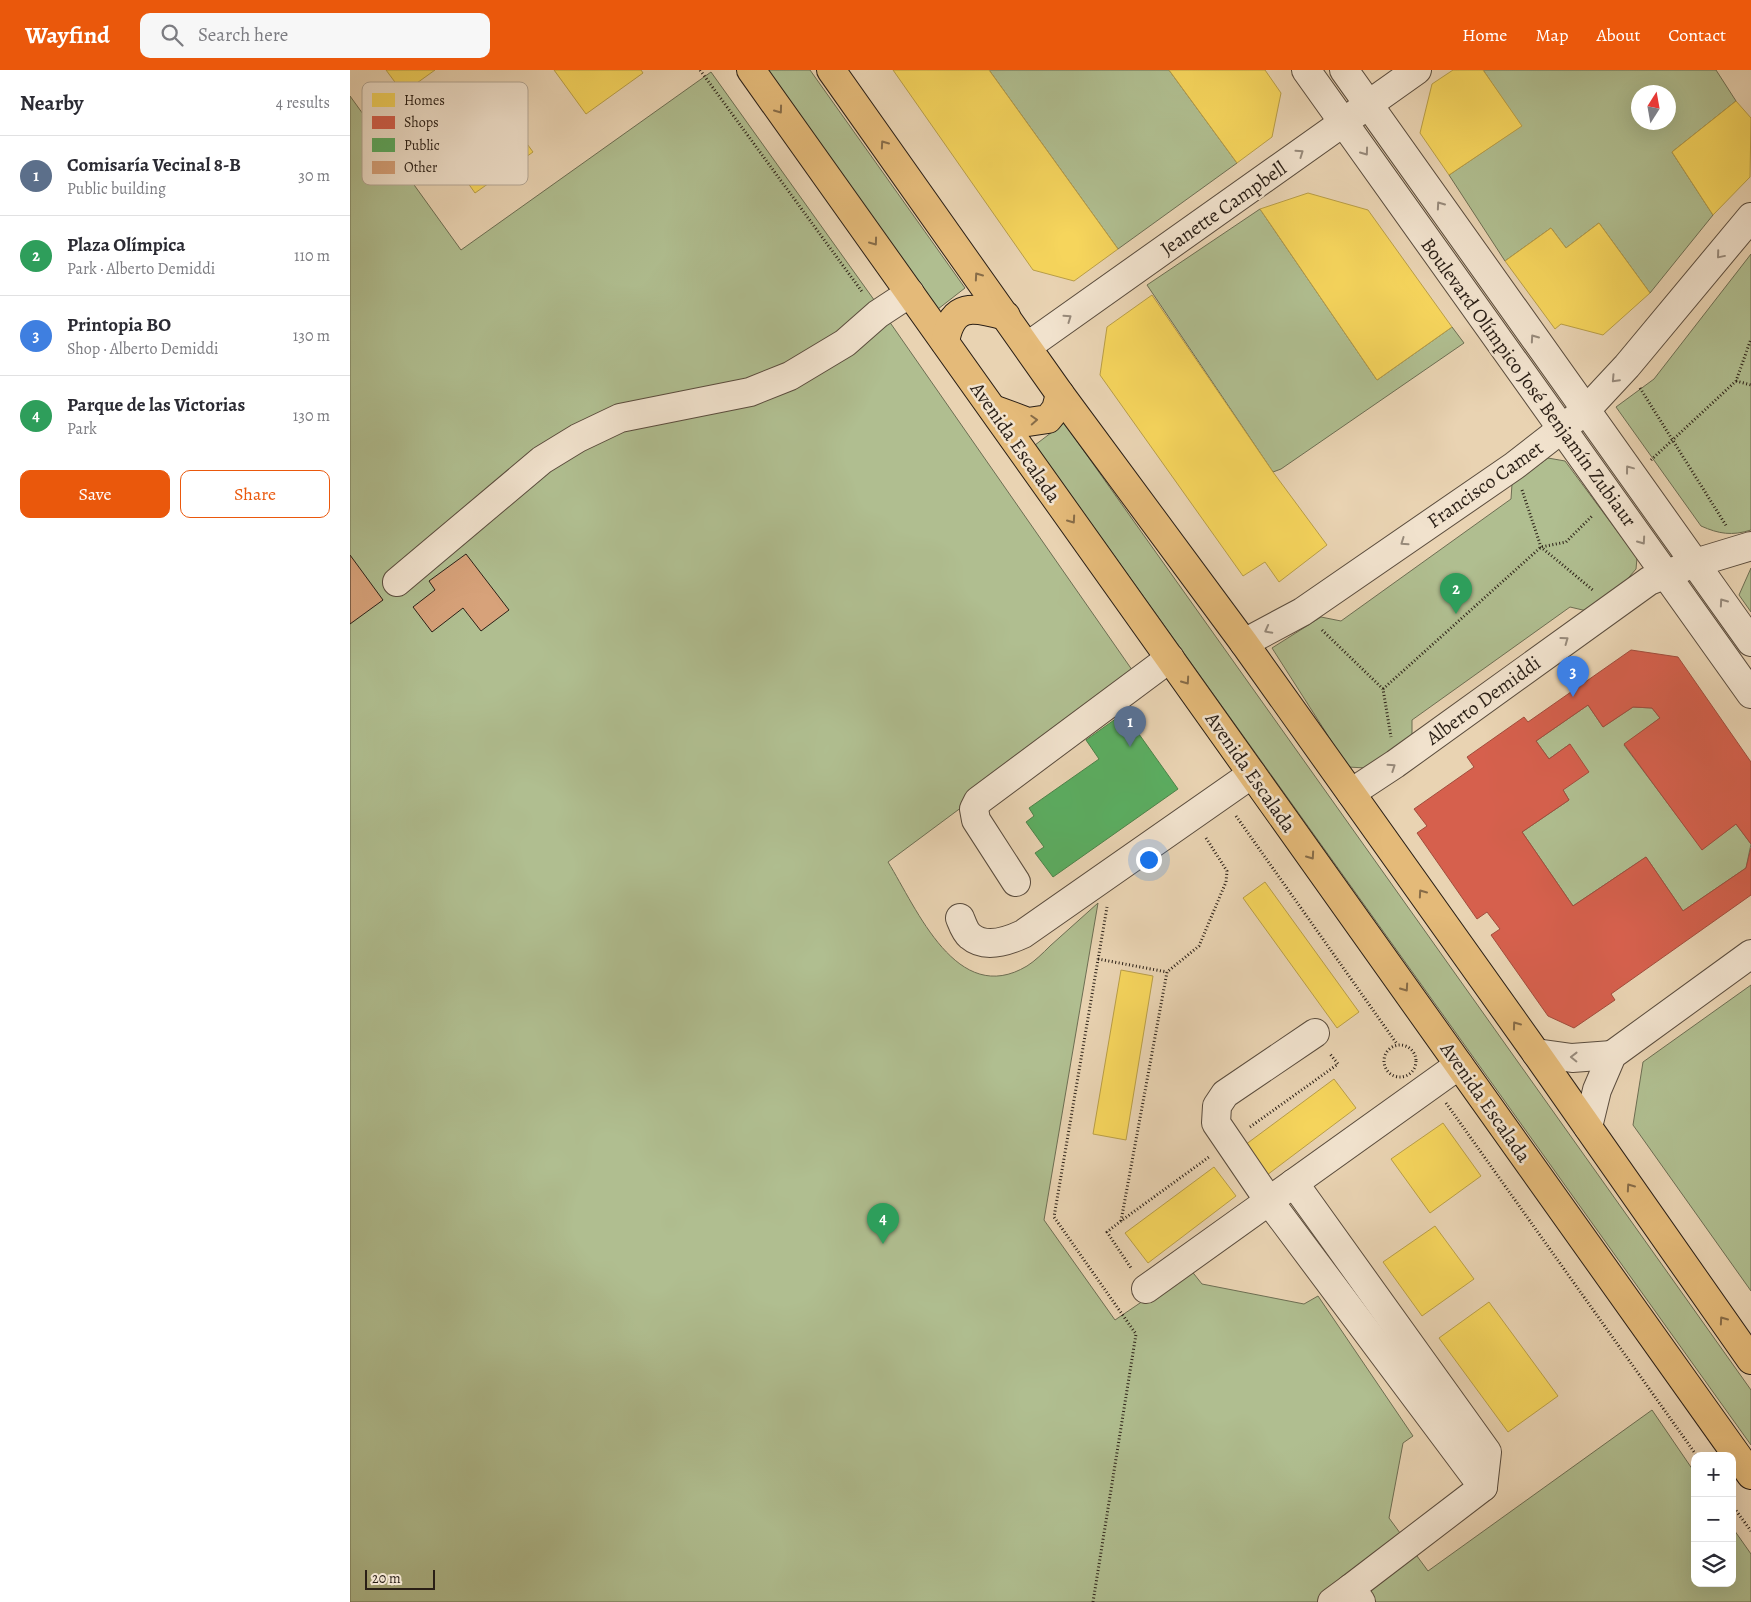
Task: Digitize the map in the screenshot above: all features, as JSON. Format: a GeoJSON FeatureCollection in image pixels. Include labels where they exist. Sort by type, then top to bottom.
{"type":"FeatureCollection","features":[{"type":"Feature","properties":{"kind":"main road","name":"Avenida Escalada"},"geometry":{"type":"LineString","coordinates":[[751,70],[1751,1475]]}},
{"type":"Feature","properties":{"kind":"main road"},"geometry":{"type":"LineString","coordinates":[[831,70],[1028,346],[1060,394],[1244,643],[1351,793],[1751,1360]]}},
{"type":"Feature","properties":{"kind":"main road"},"geometry":{"type":"LineString","coordinates":[[946,342],[950,323],[956,314],[966,310],[985,310],[1006,316]]}},
{"type":"Feature","properties":{"kind":"main road"},"geometry":{"type":"LineString","coordinates":[[993,409],[1028,422],[1048,419],[1056,409],[1060,394]]}},
{"type":"Feature","properties":{"kind":"street","name":"Boulevard Olímpico José Benjamín Zubiaur"},"geometry":{"type":"LineString","coordinates":[[1306,70],[1751,694]]}},
{"type":"Feature","properties":{"kind":"street","name":"Boulevard Olímpico José Benjamín Zubiaur"},"geometry":{"type":"LineString","coordinates":[[1344,70],[1751,642]]}},
{"type":"Feature","properties":{"kind":"street","name":"Jeanette Campbell"},"geometry":{"type":"LineString","coordinates":[[1028,346],[1417,70]]}},
{"type":"Feature","properties":{"kind":"street","name":"Francisco Camet"},"geometry":{"type":"LineString","coordinates":[[1244,643],[1302,612],[1514,466],[1586,410],[1627,366],[1751,217]]}},
{"type":"Feature","properties":{"kind":"street"},"geometry":{"type":"LineString","coordinates":[[397,582],[542,460],[578,438],[620,418],[750,392],[790,376],[845,343],[878,314],[910,293]]}},
{"type":"Feature","properties":{"kind":"street","name":"Alberto Demiddi"},"geometry":{"type":"LineString","coordinates":[[1351,793],[1395,764],[1612,606],[1648,582],[1695,562],[1746,548]]}},
{"type":"Feature","properties":{"kind":"street"},"geometry":{"type":"LineString","coordinates":[[1016,882],[976,820],[974,809],[978,801],[1170,658]]}},
{"type":"Feature","properties":{"kind":"street"},"geometry":{"type":"LineString","coordinates":[[960,918],[970,936],[981,941],[1003,944],[1023,934],[1229,807],[1252,774]]}},
{"type":"Feature","properties":{"kind":"street"},"geometry":{"type":"LineString","coordinates":[[1588,1127],[1596,1090],[1612,1055],[1751,954]]}},
{"type":"Feature","properties":{"kind":"street"},"geometry":{"type":"LineString","coordinates":[[1315,1033],[1225,1094],[1217,1106],[1216,1123],[1269,1202],[1483,1487]]}},
{"type":"Feature","properties":{"kind":"street"},"geometry":{"type":"LineString","coordinates":[[1536,1053],[1572,1058],[1612,1055]]}},
{"type":"Feature","properties":{"kind":"street"},"geometry":{"type":"LineString","coordinates":[[1146,1289],[1459,1065]]}},
{"type":"Feature","properties":{"kind":"street"},"geometry":{"type":"LineString","coordinates":[[1294,1183],[1487,1452],[1483,1487],[1348,1597]]}},
{"type":"Feature","properties":{"kind":"path"},"geometry":{"type":"LineString","coordinates":[[700,70],[878,314]]}},
{"type":"Feature","properties":{"kind":"path"},"geometry":{"type":"LineString","coordinates":[[1634,476],[1736,381],[1751,339]]}},
{"type":"Feature","properties":{"kind":"path"},"geometry":{"type":"LineString","coordinates":[[1627,366],[1672,441],[1746,548]]}},
{"type":"Feature","properties":{"kind":"path"},"geometry":{"type":"LineString","coordinates":[[1736,381],[1751,385]]}},
{"type":"Feature","properties":{"kind":"path"},"geometry":{"type":"LineString","coordinates":[[1514,466],[1541,547],[1612,606]]}},
{"type":"Feature","properties":{"kind":"path"},"geometry":{"type":"LineString","coordinates":[[1383,689],[1541,547],[1566,542],[1610,495]]}},
{"type":"Feature","properties":{"kind":"path"},"geometry":{"type":"LineString","coordinates":[[1302,612],[1383,689],[1395,764]]}},
{"type":"Feature","properties":{"kind":"path"},"geometry":{"type":"LineString","coordinates":[[1229,807],[1229,822]]}},
{"type":"Feature","properties":{"kind":"path"},"geometry":{"type":"LineString","coordinates":[[1229,807],[1398,1044],[1406,1045],[1413,1050],[1416,1059],[1415,1067],[1410,1074],[1402,1077],[1393,1076],[1386,1071],[1383,1062],[1384,1054],[1390,1047],[1398,1044]]}},
{"type":"Feature","properties":{"kind":"path"},"geometry":{"type":"LineString","coordinates":[[1198,843],[1214,833]]}},
{"type":"Feature","properties":{"kind":"path"},"geometry":{"type":"LineString","coordinates":[[1121,1221],[1167,972],[1199,946],[1226,882],[1227,871],[1206,838]]}},
{"type":"Feature","properties":{"kind":"path"},"geometry":{"type":"LineString","coordinates":[[1093,1602],[1136,1334],[1054,1217],[1107,905]]}},
{"type":"Feature","properties":{"kind":"path"},"geometry":{"type":"LineString","coordinates":[[1098,959],[1167,972]]}},
{"type":"Feature","properties":{"kind":"path"},"geometry":{"type":"LineString","coordinates":[[1146,1289],[1107,1232],[1338,1064],[1315,1033]]}},
{"type":"Feature","properties":{"kind":"path"},"geometry":{"type":"LineString","coordinates":[[1444,1100],[1694,1452]]}},
{"type":"Feature","properties":{"kind":"path"},"geometry":{"type":"LineString","coordinates":[[1736,1510],[1751,1531]]}},
{"type":"Feature","properties":{"kind":"green space"},"geometry":{"type":"Polygon","coordinates":[[[768,70],[810,70],[965,288],[938,309],[768,70]]]}},
{"type":"Feature","properties":{"kind":"green space"},"geometry":{"type":"Polygon","coordinates":[[[989,70],[1169,70],[1237,163],[1118,249],[989,70]]]}},
{"type":"Feature","properties":{"kind":"green space"},"geometry":{"type":"Polygon","coordinates":[[[1483,70],[1716,70],[1736,101],[1672,152],[1713,215],[1650,293],[1599,223],[1566,248],[1551,228],[1505,261],[1449,175],[1521,126],[1483,70]]]}},
{"type":"Feature","properties":{"kind":"green space"},"geometry":{"type":"Polygon","coordinates":[[[711,72],[882,311],[1137,677],[888,862],[926,927],[942,947],[960,964],[980,974],[1002,976],[1027,966],[1098,903],[1044,1220],[1115,1320],[1190,1269],[1202,1284],[1304,1304],[1318,1296],[1413,1436],[1403,1443],[1389,1518],[1428,1571],[1652,1410],[1691,1467],[1691,1587],[1736,1587],[1736,1533],[1751,1554],[1751,1602],[350,1602],[350,96],[362,113],[362,185],[414,185],[461,250],[711,72]]]}},
{"type":"Feature","properties":{"kind":"green space"},"geometry":{"type":"Polygon","coordinates":[[[1260,209],[1377,380],[1452,327],[1464,343],[1281,469],[1273,472],[1147,285],[1260,209]]]}},
{"type":"Feature","properties":{"kind":"green space"},"geometry":{"type":"Polygon","coordinates":[[[1751,254],[1751,530],[1726,533],[1701,526],[1616,407],[1654,379],[1751,254]]]}},
{"type":"Feature","properties":{"kind":"green space"},"geometry":{"type":"Polygon","coordinates":[[[1064,423],[1751,1390],[1751,1445],[1035,445],[1064,423]]]}},
{"type":"Feature","properties":{"kind":"green space"},"geometry":{"type":"Polygon","coordinates":[[[1548,458],[1565,461],[1637,558],[1636,569],[1624,583],[1587,611],[1570,607],[1412,720],[1412,736],[1366,768],[1348,767],[1272,648],[1321,617],[1341,621],[1511,499],[1512,484],[1548,458]]]}},
{"type":"Feature","properties":{"kind":"green space"},"geometry":{"type":"Polygon","coordinates":[[[1751,568],[1751,612],[1739,595],[1751,568]]]}},
{"type":"Feature","properties":{"kind":"green space"},"geometry":{"type":"Polygon","coordinates":[[[1588,705],[1603,727],[1633,707],[1652,708],[1660,718],[1624,745],[1702,849],[1736,824],[1751,844],[1746,868],[1683,911],[1646,857],[1573,906],[1522,832],[1569,800],[1563,790],[1570,744],[1549,759],[1536,741],[1588,705]]]}},
{"type":"Feature","properties":{"kind":"green space"},"geometry":{"type":"Polygon","coordinates":[[[1751,985],[1751,1291],[1633,1125],[1643,1062],[1751,985]]]}},
{"type":"Feature","properties":{"kind":"building: Homes"},"geometry":{"type":"Polygon","coordinates":[[[386,70],[435,70],[418,82],[395,82],[386,70]]]}},
{"type":"Feature","properties":{"kind":"building: Homes"},"geometry":{"type":"Polygon","coordinates":[[[554,70],[641,70],[643,73],[586,114],[554,70]]]}},
{"type":"Feature","properties":{"kind":"building: Homes"},"geometry":{"type":"Polygon","coordinates":[[[893,70],[989,70],[1118,249],[1074,281],[1033,270],[893,70]]]}},
{"type":"Feature","properties":{"kind":"building: Homes"},"geometry":{"type":"Polygon","coordinates":[[[1169,70],[1265,70],[1281,93],[1272,137],[1237,163],[1169,70]]]}},
{"type":"Feature","properties":{"kind":"building: Homes"},"geometry":{"type":"Polygon","coordinates":[[[1453,70],[1483,70],[1522,126],[1449,175],[1420,133],[1432,84],[1453,70]]]}},
{"type":"Feature","properties":{"kind":"building: Homes"},"geometry":{"type":"Polygon","coordinates":[[[1736,101],[1751,118],[1750,177],[1713,215],[1672,152],[1736,101]]]}},
{"type":"Feature","properties":{"kind":"building: Homes"},"geometry":{"type":"Polygon","coordinates":[[[528,145],[533,152],[528,156],[528,145]]]}},
{"type":"Feature","properties":{"kind":"building: Homes"},"geometry":{"type":"Polygon","coordinates":[[[469,185],[486,185],[475,193],[469,185]]]}},
{"type":"Feature","properties":{"kind":"building: Homes"},"geometry":{"type":"Polygon","coordinates":[[[1308,193],[1368,210],[1452,327],[1377,380],[1260,209],[1308,193]]]}},
{"type":"Feature","properties":{"kind":"building: Homes"},"geometry":{"type":"Polygon","coordinates":[[[1599,223],[1650,293],[1603,335],[1561,324],[1555,329],[1505,261],[1551,228],[1566,248],[1599,223]]]}},
{"type":"Feature","properties":{"kind":"building: Homes"},"geometry":{"type":"Polygon","coordinates":[[[1152,295],[1273,472],[1327,545],[1279,582],[1265,562],[1243,576],[1100,375],[1107,327],[1152,295]]]}},
{"type":"Feature","properties":{"kind":"building: Homes"},"geometry":{"type":"Polygon","coordinates":[[[1265,882],[1359,1012],[1337,1028],[1243,898],[1265,882]]]}},
{"type":"Feature","properties":{"kind":"building: Homes"},"geometry":{"type":"Polygon","coordinates":[[[1121,970],[1153,976],[1126,1140],[1093,1134],[1121,970]]]}},
{"type":"Feature","properties":{"kind":"building: Homes"},"geometry":{"type":"Polygon","coordinates":[[[1334,1079],[1356,1108],[1267,1175],[1245,1145],[1334,1079]]]}},
{"type":"Feature","properties":{"kind":"building: Homes"},"geometry":{"type":"Polygon","coordinates":[[[1443,1123],[1481,1176],[1430,1213],[1391,1159],[1443,1123]]]}},
{"type":"Feature","properties":{"kind":"building: Homes"},"geometry":{"type":"Polygon","coordinates":[[[1214,1167],[1236,1196],[1148,1263],[1125,1233],[1214,1167]]]}},
{"type":"Feature","properties":{"kind":"building: Homes"},"geometry":{"type":"Polygon","coordinates":[[[1435,1226],[1474,1279],[1422,1316],[1383,1262],[1435,1226]]]}},
{"type":"Feature","properties":{"kind":"building: Homes"},"geometry":{"type":"Polygon","coordinates":[[[1489,1302],[1558,1396],[1508,1432],[1439,1338],[1489,1302]]]}},
{"type":"Feature","properties":{"kind":"building: Shops"},"geometry":{"type":"Polygon","coordinates":[[[1631,650],[1678,657],[1751,762],[1751,844],[1736,824],[1702,850],[1624,744],[1660,718],[1652,708],[1633,707],[1603,727],[1588,705],[1536,741],[1549,759],[1570,744],[1589,772],[1563,790],[1569,800],[1522,832],[1573,906],[1646,857],[1683,911],[1746,868],[1751,848],[1751,895],[1611,994],[1615,1000],[1574,1028],[1548,1016],[1491,935],[1500,929],[1487,912],[1477,919],[1417,833],[1427,826],[1414,809],[1474,767],[1467,757],[1524,717],[1528,722],[1631,650]]]}},
{"type":"Feature","properties":{"kind":"building: Public"},"geometry":{"type":"Polygon","coordinates":[[[1124,713],[1178,789],[1053,877],[1035,853],[1044,847],[1026,822],[1034,816],[1029,808],[1099,759],[1086,740],[1124,713]]]}},
{"type":"Feature","properties":{"kind":"building: Other"},"geometry":{"type":"Polygon","coordinates":[[[466,554],[509,610],[481,631],[463,608],[432,632],[413,607],[435,590],[429,581],[466,554]]]}},
{"type":"Feature","properties":{"kind":"building: Other"},"geometry":{"type":"Polygon","coordinates":[[[350,555],[383,600],[350,624],[350,555]]]}},
{"type":"Feature","properties":{"kind":"place","name":"Plaza Olímpica"},"geometry":{"type":"Point","coordinates":[1456,614]}},
{"type":"Feature","properties":{"kind":"place","name":"Printopia BO"},"geometry":{"type":"Point","coordinates":[1573,697]}},
{"type":"Feature","properties":{"kind":"place","name":"Comisaría Vecinal 8-B"},"geometry":{"type":"Point","coordinates":[1130,747]}},
{"type":"Feature","properties":{"kind":"place","name":"Parque de las Victorias"},"geometry":{"type":"Point","coordinates":[883,1244]}}]}
